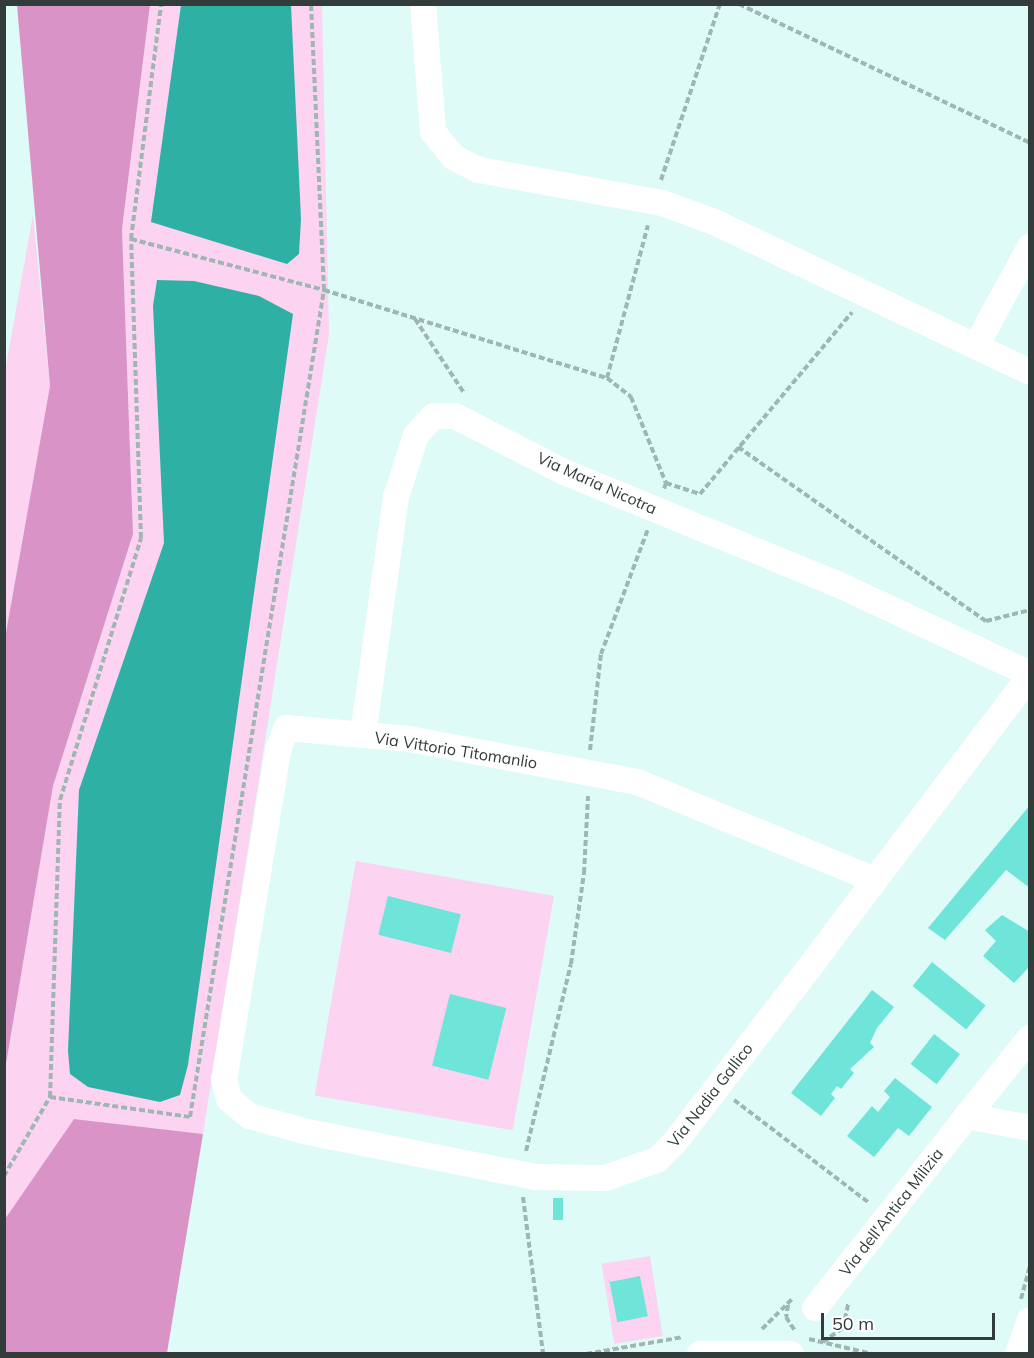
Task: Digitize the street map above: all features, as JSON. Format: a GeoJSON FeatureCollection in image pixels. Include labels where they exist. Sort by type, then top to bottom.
{"type":"FeatureCollection","features":[{"type":"Feature","properties":{"kind":"street"},"geometry":{"type":"LineString","coordinates":[[423,4],[433,132],[453,157],[479,170],[662,203],[868,293],[1029,372]]}},
{"type":"Feature","properties":{"kind":"street"},"geometry":{"type":"LineString","coordinates":[[976,346],[1029,247]]}},
{"type":"Feature","properties":{"kind":"street","name":"Via Maria Nicotra"},"geometry":{"type":"LineString","coordinates":[[363,735],[396,497],[416,435],[434,416],[455,416],[489,431],[564,472],[890,607],[1029,675]]}},
{"type":"Feature","properties":{"kind":"street","name":"Via Nadia Gallico"},"geometry":{"type":"LineString","coordinates":[[229,1099],[249,1116],[308,1132],[520,1174],[604,1178],[633,1172],[657,1160],[675,1142],[1029,675]]}},
{"type":"Feature","properties":{"kind":"street","name":"Via Vittorio Titomanlio"},"geometry":{"type":"LineString","coordinates":[[229,1099],[224,1079],[278,751],[286,728],[363,735],[637,782],[875,880]]}},
{"type":"Feature","properties":{"kind":"street","name":"Via dell'Antica Milizia"},"geometry":{"type":"LineString","coordinates":[[815,1308],[1029,1038]]}},
{"type":"Feature","properties":{"kind":"street"},"geometry":{"type":"LineString","coordinates":[[967,1116],[1029,1128]]}},
{"type":"Feature","properties":{"kind":"street"},"geometry":{"type":"LineString","coordinates":[[1018,1353],[1029,1320]]}},
{"type":"Feature","properties":{"kind":"street"},"geometry":{"type":"LineString","coordinates":[[700,1353],[796,1346]]}},
{"type":"Feature","properties":{"kind":"path"},"geometry":{"type":"LineString","coordinates":[[4,1176],[50,1097],[60,800],[141,538],[131,239],[161,4]]}},
{"type":"Feature","properties":{"kind":"path"},"geometry":{"type":"LineString","coordinates":[[50,1097],[190,1117],[324,290],[311,4]]}},
{"type":"Feature","properties":{"kind":"path"},"geometry":{"type":"LineString","coordinates":[[740,4],[1029,143]]}},
{"type":"Feature","properties":{"kind":"path"},"geometry":{"type":"LineString","coordinates":[[131,239],[324,290],[607,378],[631,397],[666,483],[601,654],[589,773],[584,873],[571,964],[520,1174],[543,1353]]}},
{"type":"Feature","properties":{"kind":"path"},"geometry":{"type":"LineString","coordinates":[[666,483],[699,494],[868,293]]}},
{"type":"Feature","properties":{"kind":"path"},"geometry":{"type":"LineString","coordinates":[[415,318],[489,431]]}},
{"type":"Feature","properties":{"kind":"path"},"geometry":{"type":"LineString","coordinates":[[738,447],[986,621],[1029,610]]}},
{"type":"Feature","properties":{"kind":"path"},"geometry":{"type":"LineString","coordinates":[[717,1087],[870,1203]]}},
{"type":"Feature","properties":{"kind":"path"},"geometry":{"type":"LineString","coordinates":[[823,1342],[843,1328],[855,1293]]}},
{"type":"Feature","properties":{"kind":"path"},"geometry":{"type":"LineString","coordinates":[[789,1303],[786,1317],[796,1346]]}},
{"type":"Feature","properties":{"kind":"shaded area"},"geometry":{"type":"Polygon","coordinates":[[[17,5],[150,5],[122,229],[133,534],[53,786],[5,1070],[5,638],[50,386],[17,5]]]}},
{"type":"Feature","properties":{"kind":"shaded area"},"geometry":{"type":"Polygon","coordinates":[[[150,5],[322,5],[329,334],[203,1134],[74,1119],[5,1219],[5,1070],[53,786],[133,534],[122,229],[150,5]]]}},
{"type":"Feature","properties":{"kind":"shaded area"},"geometry":{"type":"Polygon","coordinates":[[[33,215],[50,386],[5,638],[5,372],[33,215]]]}},
{"type":"Feature","properties":{"kind":"shaded area"},"geometry":{"type":"Polygon","coordinates":[[[356,861],[554,896],[513,1130],[315,1095],[356,861]]]}},
{"type":"Feature","properties":{"kind":"shaded area"},"geometry":{"type":"Polygon","coordinates":[[[74,1119],[203,1134],[167,1353],[5,1353],[5,1219],[74,1119]]]}},
{"type":"Feature","properties":{"kind":"shaded area"},"geometry":{"type":"Polygon","coordinates":[[[650,1256],[663,1336],[614,1344],[602,1264],[650,1256]]]}},
{"type":"Feature","properties":{"kind":"water"},"geometry":{"type":"Polygon","coordinates":[[[181,5],[291,5],[301,219],[299,254],[287,264],[151,222],[181,5]]]}},
{"type":"Feature","properties":{"kind":"water"},"geometry":{"type":"Polygon","coordinates":[[[157,280],[194,281],[259,296],[293,314],[188,1065],[180,1095],[160,1102],[88,1087],[70,1074],[68,1051],[79,790],[164,543],[153,306],[157,280]]]}},
{"type":"Feature","properties":{"kind":"building"},"geometry":{"type":"Polygon","coordinates":[[[1030,805],[1030,888],[1006,870],[945,940],[928,928],[1030,805]]]}},
{"type":"Feature","properties":{"kind":"building"},"geometry":{"type":"Polygon","coordinates":[[[388,896],[461,914],[451,953],[378,935],[388,896]]]}},
{"type":"Feature","properties":{"kind":"building"},"geometry":{"type":"Polygon","coordinates":[[[1002,915],[1030,932],[1030,966],[1014,983],[983,956],[996,941],[985,930],[1002,915]]]}},
{"type":"Feature","properties":{"kind":"building"},"geometry":{"type":"Polygon","coordinates":[[[932,962],[986,1005],[966,1030],[912,986],[932,962]]]}},
{"type":"Feature","properties":{"kind":"building"},"geometry":{"type":"Polygon","coordinates":[[[872,990],[894,1007],[877,1028],[870,1043],[874,1047],[850,1069],[854,1073],[841,1089],[837,1086],[831,1094],[835,1098],[821,1116],[791,1093],[872,990]]]}},
{"type":"Feature","properties":{"kind":"building"},"geometry":{"type":"Polygon","coordinates":[[[450,994],[506,1008],[488,1080],[432,1066],[450,994]]]}},
{"type":"Feature","properties":{"kind":"building"},"geometry":{"type":"Polygon","coordinates":[[[934,1034],[960,1054],[937,1084],[911,1064],[934,1034]]]}},
{"type":"Feature","properties":{"kind":"building"},"geometry":{"type":"Polygon","coordinates":[[[895,1078],[932,1107],[909,1136],[898,1128],[874,1157],[847,1136],[872,1106],[878,1112],[890,1097],[884,1091],[895,1078]]]}},
{"type":"Feature","properties":{"kind":"building"},"geometry":{"type":"Polygon","coordinates":[[[553,1198],[563,1198],[563,1220],[553,1220],[553,1198]]]}},
{"type":"Feature","properties":{"kind":"building"},"geometry":{"type":"Polygon","coordinates":[[[640,1276],[648,1316],[617,1322],[610,1282],[640,1276]]]}}]}
